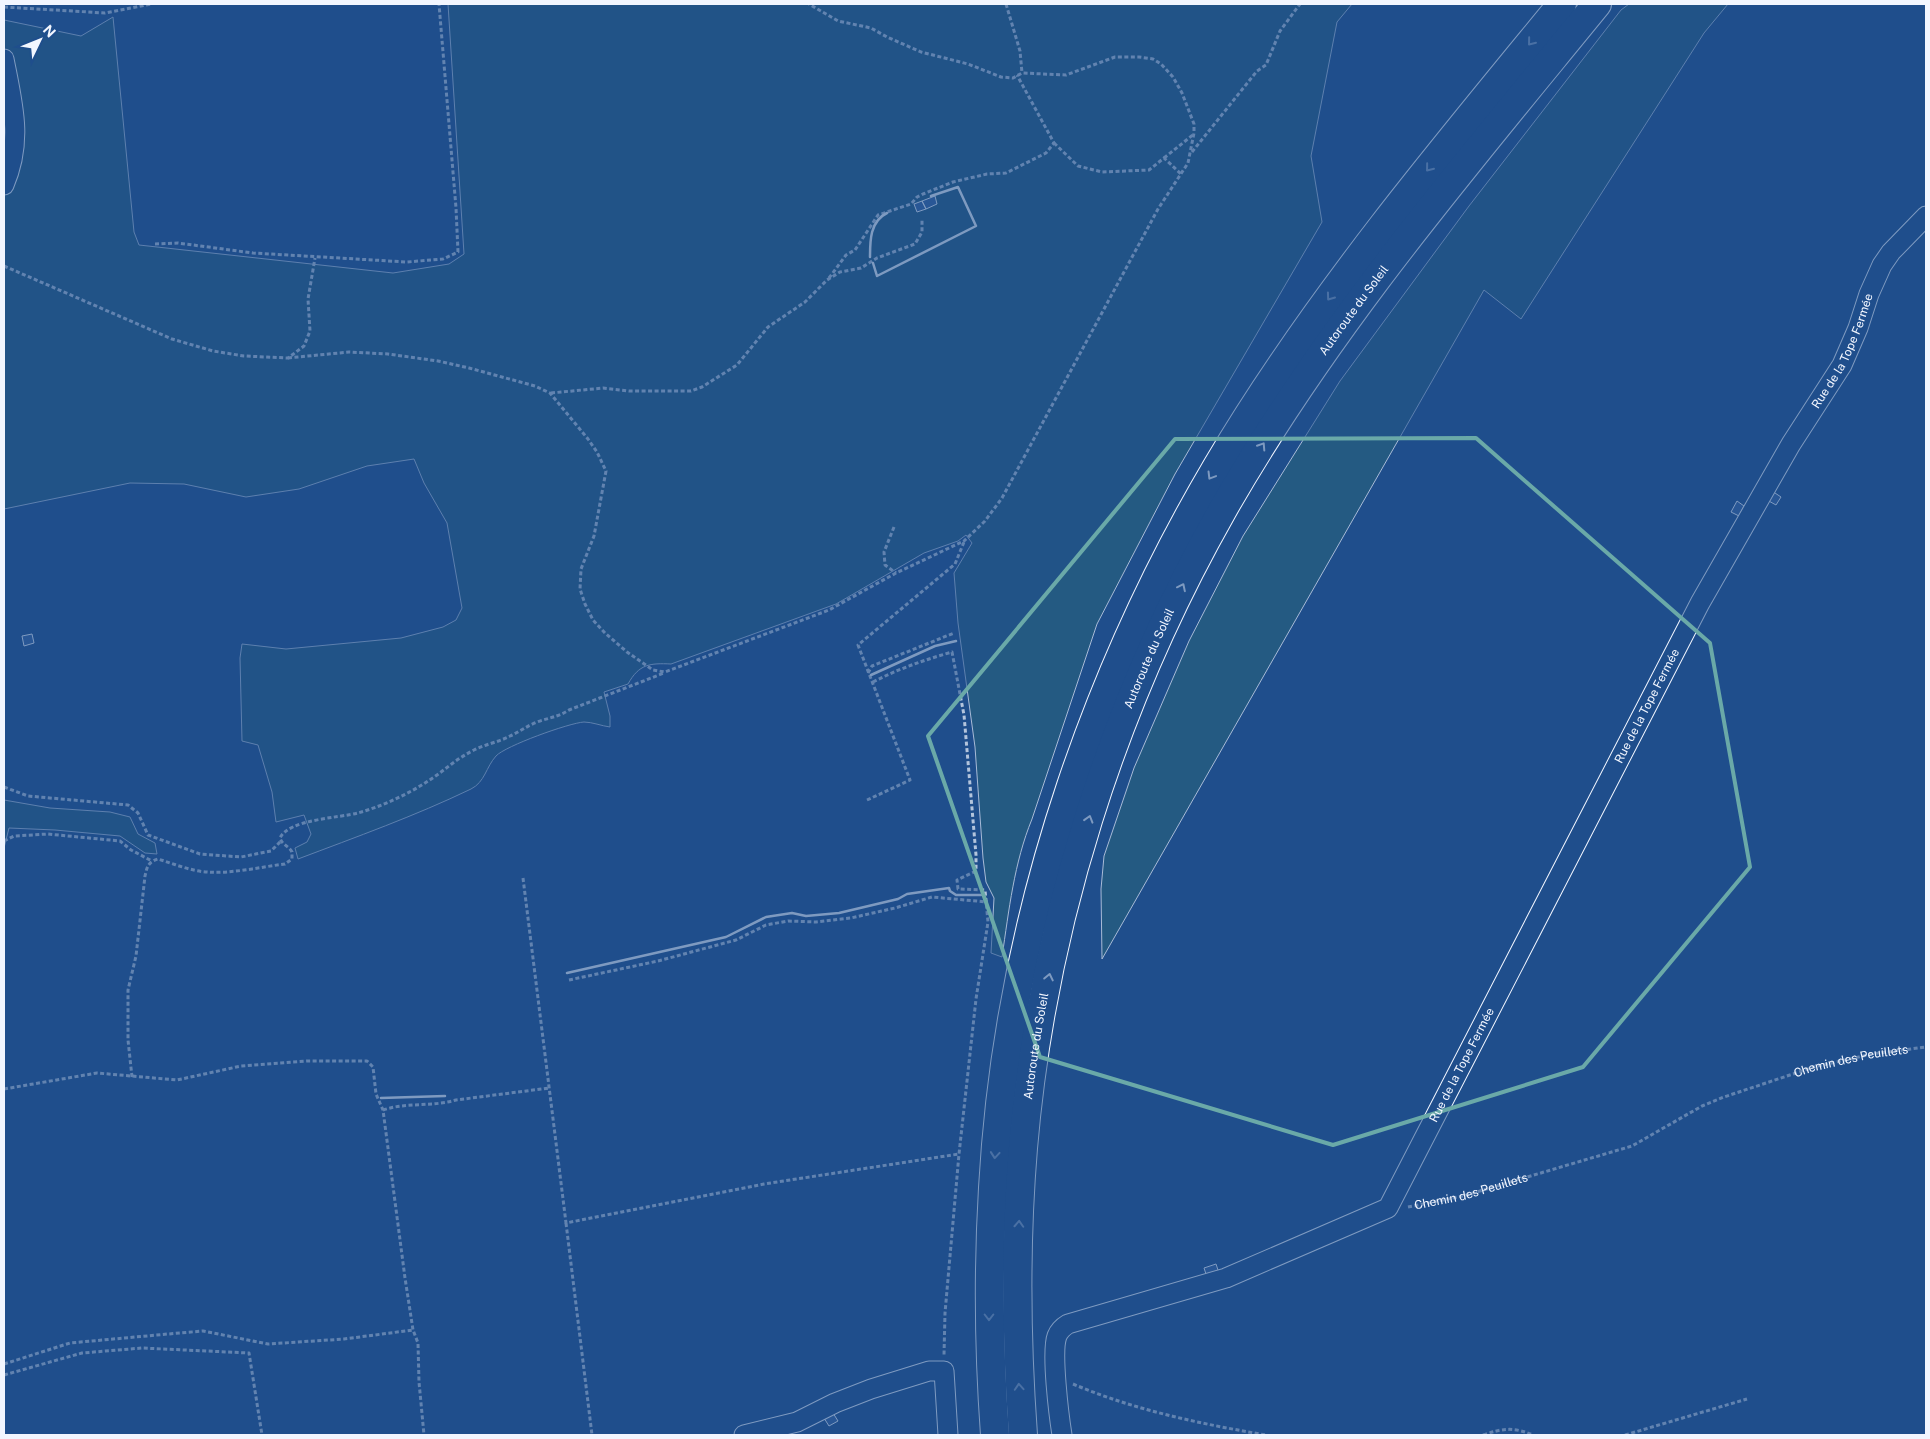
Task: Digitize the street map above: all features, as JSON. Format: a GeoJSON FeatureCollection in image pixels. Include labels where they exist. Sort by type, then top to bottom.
{"type":"FeatureCollection","features":[{"type":"Feature","properties":{"kind":"highway"},"geometry":{"type":"LineString","coordinates":[[995,1435],[991,1373],[990,1252],[993,1184],[1007,1053],[1026,951],[1048,859],[1067,797],[1100,704],[1139,614],[1178,535],[1214,472],[1266,389],[1307,329],[1384,225],[1562,4]]}},
{"type":"Feature","properties":{"kind":"highway","name":"Autoroute du Soleil"},"geometry":{"type":"LineString","coordinates":[[1023,1435],[1018,1372],[1017,1252],[1023,1146],[1035,1051],[1051,965],[1075,865],[1106,768],[1137,685],[1180,590],[1220,513],[1306,378],[1363,298],[1439,198],[1597,4]]}},
{"type":"Feature","properties":{"kind":"street"},"geometry":{"type":"LineString","coordinates":[[4,59],[15,124],[15,154],[4,185]]}},
{"type":"Feature","properties":{"kind":"street","name":"Rue de la Tope Fermée"},"geometry":{"type":"LineString","coordinates":[[1388,1208],[1700,603],[1791,444],[1842,365],[1856,335],[1875,278],[1882,265],[1896,247],[1926,216]]}},
{"type":"Feature","properties":{"kind":"street"},"geometry":{"type":"LineString","coordinates":[[1062,1435],[1058,1408],[1057,1337],[1059,1332],[1068,1324],[1226,1278],[1388,1208]]}},
{"type":"Feature","properties":{"kind":"street"},"geometry":{"type":"LineString","coordinates":[[744,1435],[797,1422],[835,1403],[929,1371],[944,1371],[948,1435]]}},
{"type":"Feature","properties":{"kind":"path"},"geometry":{"type":"LineString","coordinates":[[4,7],[105,13],[152,4]]}},
{"type":"Feature","properties":{"kind":"path"},"geometry":{"type":"LineString","coordinates":[[155,244],[178,243],[252,253],[407,262],[443,259],[458,252],[439,4]]}},
{"type":"Feature","properties":{"kind":"path"},"geometry":{"type":"LineString","coordinates":[[4,787],[28,796],[128,805],[138,813],[148,835],[200,854],[241,857],[271,851],[281,841],[280,838],[285,831],[309,822],[356,813],[391,801],[408,793],[437,775],[462,756],[476,749],[509,737],[538,722],[558,717],[568,710],[829,610],[896,574],[964,542],[986,521],[1002,498],[1158,209],[1188,163],[1192,152],[1194,124],[1182,93],[1172,77],[1161,64],[1153,59],[1115,57],[1066,75],[1022,73],[1013,78],[1001,77],[968,64],[921,52],[871,28],[838,21],[809,4]]}},
{"type":"Feature","properties":{"kind":"path"},"geometry":{"type":"LineString","coordinates":[[1006,4],[1020,51],[1022,73]]}},
{"type":"Feature","properties":{"kind":"path"},"geometry":{"type":"LineString","coordinates":[[1192,152],[1257,71],[1266,65],[1280,31],[1300,4]]}},
{"type":"Feature","properties":{"kind":"path"},"geometry":{"type":"LineString","coordinates":[[1017,76],[1054,144],[1078,166],[1102,172],[1149,170],[1194,133]]}},
{"type":"Feature","properties":{"kind":"path"},"geometry":{"type":"LineString","coordinates":[[550,393],[603,388],[629,391],[675,391],[702,387],[737,365],[768,327],[805,302],[827,280],[846,255],[855,250],[878,215],[911,204],[917,197],[953,182],[987,174],[1006,173],[1046,153],[1054,144]]}},
{"type":"Feature","properties":{"kind":"path"},"geometry":{"type":"LineString","coordinates":[[1164,158],[1181,174]]}},
{"type":"Feature","properties":{"kind":"path"},"geometry":{"type":"LineString","coordinates":[[827,280],[840,272],[861,268],[877,258],[915,244],[922,232],[922,219]]}},
{"type":"Feature","properties":{"kind":"path"},"geometry":{"type":"LineString","coordinates":[[288,358],[304,346],[310,331],[308,299],[315,258]]}},
{"type":"Feature","properties":{"kind":"path"},"geometry":{"type":"LineString","coordinates":[[4,266],[172,339],[213,351],[244,356],[288,358],[349,352],[388,354],[438,361],[469,368],[535,386],[550,393],[588,439],[606,470],[594,536],[581,570],[580,589],[584,604],[593,620],[627,652],[653,670],[665,672]]}},
{"type":"Feature","properties":{"kind":"path"},"geometry":{"type":"LineString","coordinates":[[894,527],[884,552],[885,565],[896,574]]}},
{"type":"Feature","properties":{"kind":"path"},"geometry":{"type":"LineString","coordinates":[[867,800],[910,780],[858,645],[955,564],[964,542]]}},
{"type":"Feature","properties":{"kind":"path"},"geometry":{"type":"LineString","coordinates":[[868,673],[872,666],[954,633]]}},
{"type":"Feature","properties":{"kind":"path"},"geometry":{"type":"LineString","coordinates":[[873,682],[893,671],[952,652],[964,716],[976,855],[976,871],[957,880],[958,889],[985,890],[987,902],[988,922],[976,999],[944,1312],[944,1371]]}},
{"type":"Feature","properties":{"kind":"path"},"geometry":{"type":"LineString","coordinates":[[4,841],[14,836],[48,834],[120,840],[131,850],[152,861]]}},
{"type":"Feature","properties":{"kind":"path"},"geometry":{"type":"LineString","coordinates":[[132,1077],[128,1040],[128,990],[136,956],[144,876],[147,866],[152,861],[158,859],[205,872],[232,872],[289,862],[292,859],[292,852],[281,841]]}},
{"type":"Feature","properties":{"kind":"path"},"geometry":{"type":"LineString","coordinates":[[523,878],[592,1435]]}},
{"type":"Feature","properties":{"kind":"path"},"geometry":{"type":"LineString","coordinates":[[569,980],[658,961],[736,940],[766,925],[788,921],[816,922],[851,918],[932,897],[987,902]]}},
{"type":"Feature","properties":{"kind":"path","name":"Chemin des Peuillets"},"geometry":{"type":"LineString","coordinates":[[1388,1208],[1426,1205],[1463,1196],[1626,1148],[1643,1141],[1702,1106],[1814,1067],[1872,1054],[1926,1047]]}},
{"type":"Feature","properties":{"kind":"path"},"geometry":{"type":"LineString","coordinates":[[4,1089],[97,1073],[177,1080],[241,1066],[307,1060],[367,1061],[373,1067],[376,1094],[383,1110],[404,1278],[413,1330],[418,1343],[419,1382],[424,1435]]}},
{"type":"Feature","properties":{"kind":"path"},"geometry":{"type":"LineString","coordinates":[[383,1110],[393,1107],[447,1102],[549,1088]]}},
{"type":"Feature","properties":{"kind":"path"},"geometry":{"type":"LineString","coordinates":[[566,1223],[764,1184],[959,1154]]}},
{"type":"Feature","properties":{"kind":"path"},"geometry":{"type":"LineString","coordinates":[[4,1364],[70,1344],[203,1331],[268,1344],[413,1330]]}},
{"type":"Feature","properties":{"kind":"path"},"geometry":{"type":"LineString","coordinates":[[4,1375],[82,1353],[142,1348],[249,1353],[262,1435]]}},
{"type":"Feature","properties":{"kind":"path"},"geometry":{"type":"LineString","coordinates":[[1057,1377],[1102,1396],[1193,1421],[1266,1435]]}},
{"type":"Feature","properties":{"kind":"path"},"geometry":{"type":"LineString","coordinates":[[1625,1435],[1747,1399]]}},
{"type":"Feature","properties":{"kind":"path"},"geometry":{"type":"LineString","coordinates":[[1483,1435],[1498,1430],[1519,1429],[1533,1435]]}},
{"type":"Feature","properties":{"kind":"highlighted area"},"geometry":{"type":"Polygon","coordinates":[[[1476,438],[1710,643],[1750,867],[1583,1067],[1333,1145],[1040,1057],[928,736],[1175,439],[1476,438]]]}},
{"type":"Feature","properties":{"kind":"shaded area"},"geometry":{"type":"Polygon","coordinates":[[[448,4],[1352,4],[1337,22],[1311,156],[1322,222],[1175,474],[1097,624],[1021,853],[1013,887],[1002,957],[991,953],[994,898],[986,882],[975,747],[958,623],[954,573],[972,543],[966,535],[958,541],[924,553],[836,604],[671,664],[646,666],[636,672],[628,684],[604,692],[610,716],[610,727],[584,722],[576,723],[524,741],[496,756],[476,786],[471,789],[407,817],[298,859],[295,848],[307,842],[311,834],[304,815],[276,822],[272,792],[258,745],[242,741],[240,658],[242,644],[286,649],[401,638],[443,627],[456,620],[462,608],[447,523],[424,483],[414,459],[367,466],[299,489],[246,497],[184,484],[130,483],[4,509],[4,20],[81,36],[113,17],[134,232],[139,245],[393,273],[449,264],[464,254],[448,4]]]}},
{"type":"Feature","properties":{"kind":"shaded area"},"geometry":{"type":"Polygon","coordinates":[[[1629,4],[1728,4],[1704,33],[1521,319],[1484,290],[1102,959],[1101,889],[1104,856],[1134,768],[1189,641],[1243,536],[1340,381],[1469,206],[1621,10],[1629,4]]]}},
{"type":"Feature","properties":{"kind":"shaded area"},"geometry":{"type":"Polygon","coordinates":[[[4,800],[50,808],[110,812],[130,817],[138,834],[155,843],[157,854],[145,853],[120,836],[9,828],[4,848],[4,800]]]}},
{"type":"Feature","properties":{"kind":"building"},"geometry":{"type":"Polygon","coordinates":[[[935,196],[937,204],[926,209],[922,201],[935,196]]]}},
{"type":"Feature","properties":{"kind":"building"},"geometry":{"type":"Polygon","coordinates":[[[922,201],[926,209],[917,212],[914,204],[922,201]]]}},
{"type":"Feature","properties":{"kind":"building"},"geometry":{"type":"Polygon","coordinates":[[[1772,491],[1781,497],[1776,505],[1767,500],[1772,491]]]}},
{"type":"Feature","properties":{"kind":"building"},"geometry":{"type":"Polygon","coordinates":[[[1737,501],[1744,506],[1739,516],[1731,512],[1737,501]]]}},
{"type":"Feature","properties":{"kind":"building"},"geometry":{"type":"Polygon","coordinates":[[[32,634],[34,643],[24,646],[22,636],[32,634]]]}},
{"type":"Feature","properties":{"kind":"building"},"geometry":{"type":"Polygon","coordinates":[[[1216,1264],[1219,1273],[1207,1277],[1204,1268],[1216,1264]]]}},
{"type":"Feature","properties":{"kind":"building"},"geometry":{"type":"Polygon","coordinates":[[[833,1413],[838,1421],[829,1426],[824,1418],[833,1413]]]}},
{"type":"Feature","properties":{"kind":"wall"},"geometry":{"type":"LineString","coordinates":[[873,263],[877,276],[976,226],[958,187],[931,196]]}},
{"type":"Feature","properties":{"kind":"wall"},"geometry":{"type":"LineString","coordinates":[[870,257],[874,226],[887,213]]}},
{"type":"Feature","properties":{"kind":"wall"},"geometry":{"type":"LineString","coordinates":[[871,675],[935,646],[956,641]]}},
{"type":"Feature","properties":{"kind":"wall"},"geometry":{"type":"LineString","coordinates":[[567,973],[726,937],[766,917],[792,913],[806,916],[839,913],[898,899],[907,894],[949,888],[956,895],[981,895]]}},
{"type":"Feature","properties":{"kind":"wall"},"geometry":{"type":"LineString","coordinates":[[381,1098],[445,1096]]}}]}
